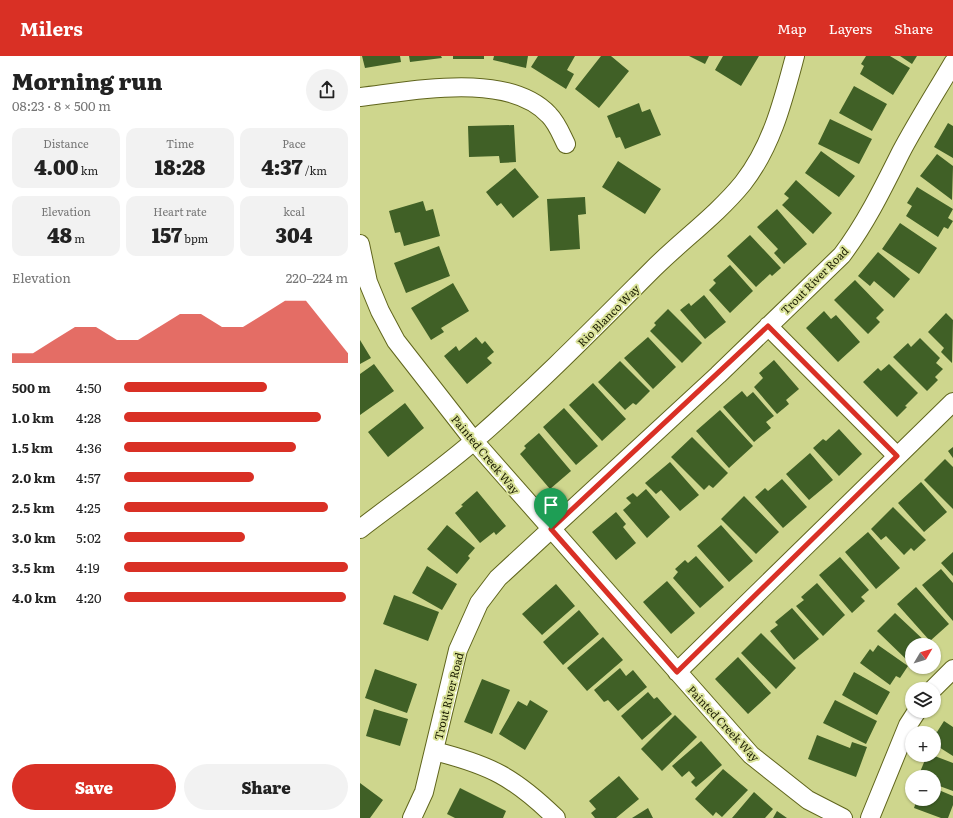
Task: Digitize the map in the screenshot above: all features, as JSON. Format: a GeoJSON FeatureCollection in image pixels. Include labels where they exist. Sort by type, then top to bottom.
{"type":"FeatureCollection","features":[{"type":"Feature","properties":{"kind":"street","name":"Rio Blanco Way"},"geometry":{"type":"LineString","coordinates":[[360,529],[474,441],[569,354],[653,269],[724,203],[743,183],[771,136],[782,106],[795,56]]}},
{"type":"Feature","properties":{"kind":"street","name":"Trout River Road"},"geometry":{"type":"LineString","coordinates":[[412,818],[424,792],[458,650],[479,603],[498,578],[842,255],[854,239],[888,180],[901,152],[953,62]]}},
{"type":"Feature","properties":{"kind":"street"},"geometry":{"type":"LineString","coordinates":[[360,97],[448,87],[474,87],[494,90],[514,95],[542,109],[554,121],[566,144]]}},
{"type":"Feature","properties":{"kind":"street","name":"Painted Creek Way"},"geometry":{"type":"LineString","coordinates":[[360,244],[368,282],[380,312],[396,342],[474,441],[751,755],[808,800],[843,818]]}},
{"type":"Feature","properties":{"kind":"street"},"geometry":{"type":"LineString","coordinates":[[768,326],[897,456]]}},
{"type":"Feature","properties":{"kind":"street"},"geometry":{"type":"LineString","coordinates":[[677,672],[953,402]]}},
{"type":"Feature","properties":{"kind":"street"},"geometry":{"type":"LineString","coordinates":[[940,682],[953,669]]}},
{"type":"Feature","properties":{"kind":"street"},"geometry":{"type":"LineString","coordinates":[[870,818],[908,725],[912,718]]}},
{"type":"Feature","properties":{"kind":"street"},"geometry":{"type":"LineString","coordinates":[[434,751],[471,760],[512,780],[532,795],[556,818]]}},
{"type":"Feature","properties":{"kind":"building"},"geometry":{"type":"Polygon","coordinates":[[[362,56],[400,56],[401,62],[365,68],[362,56]]]}},
{"type":"Feature","properties":{"kind":"building"},"geometry":{"type":"Polygon","coordinates":[[[409,56],[441,56],[442,58],[410,62],[409,56]]]}},
{"type":"Feature","properties":{"kind":"building"},"geometry":{"type":"Polygon","coordinates":[[[453,56],[484,56],[484,59],[453,59],[453,56]]]}},
{"type":"Feature","properties":{"kind":"building"},"geometry":{"type":"Polygon","coordinates":[[[494,56],[528,56],[526,68],[493,60],[494,56]]]}},
{"type":"Feature","properties":{"kind":"building"},"geometry":{"type":"Polygon","coordinates":[[[538,56],[575,56],[567,70],[574,74],[566,89],[531,67],[538,56]]]}},
{"type":"Feature","properties":{"kind":"building"},"geometry":{"type":"Polygon","coordinates":[[[601,56],[611,56],[629,71],[599,108],[575,89],[601,56]]]}},
{"type":"Feature","properties":{"kind":"building"},"geometry":{"type":"Polygon","coordinates":[[[689,56],[709,56],[705,64],[689,56]]]}},
{"type":"Feature","properties":{"kind":"building"},"geometry":{"type":"Polygon","coordinates":[[[723,56],[759,56],[741,86],[715,70],[723,56]]]}},
{"type":"Feature","properties":{"kind":"building"},"geometry":{"type":"Polygon","coordinates":[[[866,56],[890,56],[910,68],[893,95],[860,74],[864,66],[861,64],[866,56]]]}},
{"type":"Feature","properties":{"kind":"building"},"geometry":{"type":"Polygon","coordinates":[[[900,56],[917,56],[912,64],[900,56]]]}},
{"type":"Feature","properties":{"kind":"building"},"geometry":{"type":"Polygon","coordinates":[[[854,86],[887,104],[872,131],[839,113],[854,86]]]}},
{"type":"Feature","properties":{"kind":"building"},"geometry":{"type":"Polygon","coordinates":[[[639,103],[642,112],[650,109],[661,135],[625,149],[620,137],[616,138],[607,116],[639,103]]]}},
{"type":"Feature","properties":{"kind":"building"},"geometry":{"type":"Polygon","coordinates":[[[830,119],[872,139],[859,164],[818,144],[830,119]]]}},
{"type":"Feature","properties":{"kind":"building"},"geometry":{"type":"Polygon","coordinates":[[[948,123],[953,126],[953,158],[934,147],[948,123]]]}},
{"type":"Feature","properties":{"kind":"building"},"geometry":{"type":"Polygon","coordinates":[[[514,125],[516,162],[500,163],[499,156],[469,157],[468,126],[514,125]]]}},
{"type":"Feature","properties":{"kind":"building"},"geometry":{"type":"Polygon","coordinates":[[[821,151],[855,176],[839,197],[805,173],[821,151]]]}},
{"type":"Feature","properties":{"kind":"building"},"geometry":{"type":"Polygon","coordinates":[[[937,154],[953,166],[952,200],[920,176],[937,154]]]}},
{"type":"Feature","properties":{"kind":"building"},"geometry":{"type":"Polygon","coordinates":[[[618,161],[661,189],[645,214],[602,187],[618,161]]]}},
{"type":"Feature","properties":{"kind":"building"},"geometry":{"type":"Polygon","coordinates":[[[515,168],[539,197],[513,218],[501,203],[497,206],[486,192],[515,168]]]}},
{"type":"Feature","properties":{"kind":"building"},"geometry":{"type":"Polygon","coordinates":[[[796,180],[832,213],[813,234],[782,205],[789,198],[784,194],[796,180]]]}},
{"type":"Feature","properties":{"kind":"building"},"geometry":{"type":"Polygon","coordinates":[[[917,187],[953,209],[948,218],[953,221],[948,229],[944,227],[938,237],[906,216],[912,206],[907,203],[917,187]]]}},
{"type":"Feature","properties":{"kind":"building"},"geometry":{"type":"Polygon","coordinates":[[[585,197],[586,214],[578,215],[580,249],[550,251],[547,199],[585,197]]]}},
{"type":"Feature","properties":{"kind":"building"},"geometry":{"type":"Polygon","coordinates":[[[423,201],[426,211],[433,209],[440,236],[404,246],[400,232],[395,233],[389,211],[423,201]]]}},
{"type":"Feature","properties":{"kind":"building"},"geometry":{"type":"Polygon","coordinates":[[[777,209],[807,244],[784,264],[774,253],[778,249],[757,227],[777,209]]]}},
{"type":"Feature","properties":{"kind":"building"},"geometry":{"type":"Polygon","coordinates":[[[900,223],[937,248],[919,274],[882,249],[900,223]]]}},
{"type":"Feature","properties":{"kind":"building"},"geometry":{"type":"Polygon","coordinates":[[[750,235],[781,268],[772,276],[770,274],[756,287],[727,256],[750,235]]]}},
{"type":"Feature","properties":{"kind":"building"},"geometry":{"type":"Polygon","coordinates":[[[439,246],[450,276],[406,293],[394,263],[439,246]]]}},
{"type":"Feature","properties":{"kind":"building"},"geometry":{"type":"Polygon","coordinates":[[[878,252],[910,279],[894,298],[874,281],[870,286],[858,276],[878,252]]]}},
{"type":"Feature","properties":{"kind":"building"},"geometry":{"type":"Polygon","coordinates":[[[730,265],[753,291],[730,313],[709,290],[716,283],[713,280],[730,265]]]}},
{"type":"Feature","properties":{"kind":"building"},"geometry":{"type":"Polygon","coordinates":[[[855,280],[884,310],[876,318],[880,322],[868,334],[834,300],[855,280]]]}},
{"type":"Feature","properties":{"kind":"building"},"geometry":{"type":"Polygon","coordinates":[[[453,283],[469,311],[441,328],[444,332],[431,340],[411,308],[453,283]]]}},
{"type":"Feature","properties":{"kind":"building"},"geometry":{"type":"Polygon","coordinates":[[[704,295],[726,322],[705,339],[680,310],[689,303],[691,306],[704,295]]]}},
{"type":"Feature","properties":{"kind":"building"},"geometry":{"type":"Polygon","coordinates":[[[668,309],[702,343],[682,363],[650,331],[656,325],[654,323],[668,309]]]}},
{"type":"Feature","properties":{"kind":"building"},"geometry":{"type":"Polygon","coordinates":[[[824,311],[831,319],[836,315],[860,342],[838,362],[806,328],[824,311]]]}},
{"type":"Feature","properties":{"kind":"building"},"geometry":{"type":"Polygon","coordinates":[[[946,313],[953,320],[952,363],[941,352],[944,348],[928,332],[946,313]]]}},
{"type":"Feature","properties":{"kind":"building"},"geometry":{"type":"Polygon","coordinates":[[[476,337],[482,344],[485,341],[494,352],[487,358],[492,363],[467,384],[444,356],[456,346],[459,351],[476,337]]]}},
{"type":"Feature","properties":{"kind":"building"},"geometry":{"type":"Polygon","coordinates":[[[648,337],[676,367],[653,389],[624,358],[648,337]]]}},
{"type":"Feature","properties":{"kind":"building"},"geometry":{"type":"Polygon","coordinates":[[[920,338],[940,358],[936,363],[943,369],[935,377],[938,380],[927,391],[893,357],[908,343],[911,347],[920,338]]]}},
{"type":"Feature","properties":{"kind":"building"},"geometry":{"type":"Polygon","coordinates":[[[360,340],[371,358],[360,364],[360,340]]]}},
{"type":"Feature","properties":{"kind":"building"},"geometry":{"type":"Polygon","coordinates":[[[774,360],[799,389],[786,400],[789,404],[777,414],[754,387],[763,378],[759,373],[774,360]]]}},
{"type":"Feature","properties":{"kind":"building"},"geometry":{"type":"Polygon","coordinates":[[[620,361],[650,391],[636,405],[633,403],[625,410],[598,382],[620,361]]]}},
{"type":"Feature","properties":{"kind":"building"},"geometry":{"type":"Polygon","coordinates":[[[374,364],[394,391],[360,415],[360,374],[374,364]]]}},
{"type":"Feature","properties":{"kind":"building"},"geometry":{"type":"Polygon","coordinates":[[[889,364],[918,393],[905,406],[907,407],[897,417],[863,382],[878,368],[881,371],[889,364]]]}},
{"type":"Feature","properties":{"kind":"building"},"geometry":{"type":"Polygon","coordinates":[[[593,383],[626,419],[602,441],[569,405],[593,383]]]}},
{"type":"Feature","properties":{"kind":"building"},"geometry":{"type":"Polygon","coordinates":[[[742,391],[747,397],[753,392],[774,416],[766,422],[771,428],[754,442],[723,407],[742,391]]]}},
{"type":"Feature","properties":{"kind":"building"},"geometry":{"type":"Polygon","coordinates":[[[405,403],[424,428],[388,457],[368,432],[405,403]]]}},
{"type":"Feature","properties":{"kind":"building"},"geometry":{"type":"Polygon","coordinates":[[[564,408],[598,446],[576,465],[543,427],[564,408]]]}},
{"type":"Feature","properties":{"kind":"building"},"geometry":{"type":"Polygon","coordinates":[[[720,410],[753,446],[729,468],[696,431],[720,410]]]}},
{"type":"Feature","properties":{"kind":"building"},"geometry":{"type":"Polygon","coordinates":[[[839,429],[862,454],[839,476],[813,448],[823,439],[826,441],[839,429]]]}},
{"type":"Feature","properties":{"kind":"building"},"geometry":{"type":"Polygon","coordinates":[[[539,433],[571,471],[550,489],[520,454],[526,448],[524,446],[539,433]]]}},
{"type":"Feature","properties":{"kind":"building"},"geometry":{"type":"Polygon","coordinates":[[[692,437],[728,473],[713,488],[709,485],[704,490],[671,457],[692,437]]]}},
{"type":"Feature","properties":{"kind":"building"},"geometry":{"type":"Polygon","coordinates":[[[953,447],[953,458],[948,451],[953,447]]]}},
{"type":"Feature","properties":{"kind":"building"},"geometry":{"type":"Polygon","coordinates":[[[810,453],[833,480],[809,500],[786,474],[810,453]]]}},
{"type":"Feature","properties":{"kind":"building"},"geometry":{"type":"Polygon","coordinates":[[[945,459],[953,467],[953,509],[924,480],[945,459]]]}},
{"type":"Feature","properties":{"kind":"building"},"geometry":{"type":"Polygon","coordinates":[[[670,462],[699,495],[680,511],[661,490],[656,494],[645,483],[670,462]]]}},
{"type":"Feature","properties":{"kind":"building"},"geometry":{"type":"Polygon","coordinates":[[[782,479],[807,507],[783,528],[755,497],[765,488],[768,491],[782,479]]]}},
{"type":"Feature","properties":{"kind":"building"},"geometry":{"type":"Polygon","coordinates":[[[921,482],[947,512],[924,532],[898,503],[921,482]]]}},
{"type":"Feature","properties":{"kind":"building"},"geometry":{"type":"Polygon","coordinates":[[[646,489],[670,517],[647,538],[623,510],[631,503],[626,498],[633,493],[637,497],[646,489]]]}},
{"type":"Feature","properties":{"kind":"building"},"geometry":{"type":"Polygon","coordinates":[[[477,491],[506,526],[496,535],[494,532],[480,543],[455,513],[463,506],[461,505],[477,491]]]}},
{"type":"Feature","properties":{"kind":"building"},"geometry":{"type":"Polygon","coordinates":[[[744,496],[779,532],[756,554],[721,519],[744,496]]]}},
{"type":"Feature","properties":{"kind":"building"},"geometry":{"type":"Polygon","coordinates":[[[893,507],[926,540],[914,551],[911,548],[904,555],[886,536],[881,540],[871,529],[893,507]]]}},
{"type":"Feature","properties":{"kind":"building"},"geometry":{"type":"Polygon","coordinates":[[[616,512],[626,524],[623,527],[636,543],[616,560],[592,532],[616,512]]]}},
{"type":"Feature","properties":{"kind":"building"},"geometry":{"type":"Polygon","coordinates":[[[447,525],[475,548],[468,556],[470,558],[457,574],[427,549],[447,525]]]}},
{"type":"Feature","properties":{"kind":"building"},"geometry":{"type":"Polygon","coordinates":[[[721,525],[753,561],[729,582],[697,546],[721,525]]]}},
{"type":"Feature","properties":{"kind":"building"},"geometry":{"type":"Polygon","coordinates":[[[868,532],[900,568],[876,589],[845,552],[868,532]]]}},
{"type":"Feature","properties":{"kind":"building"},"geometry":{"type":"Polygon","coordinates":[[[953,552],[953,576],[941,563],[953,552]]]}},
{"type":"Feature","properties":{"kind":"building"},"geometry":{"type":"Polygon","coordinates":[[[696,556],[724,587],[700,608],[673,578],[678,572],[675,569],[685,560],[688,563],[696,556]]]}},
{"type":"Feature","properties":{"kind":"building"},"geometry":{"type":"Polygon","coordinates":[[[840,557],[869,590],[861,597],[865,601],[852,613],[819,575],[840,557]]]}},
{"type":"Feature","properties":{"kind":"building"},"geometry":{"type":"Polygon","coordinates":[[[427,566],[457,584],[442,610],[412,593],[427,566]]]}},
{"type":"Feature","properties":{"kind":"building"},"geometry":{"type":"Polygon","coordinates":[[[941,569],[953,583],[953,621],[922,585],[941,569]]]}},
{"type":"Feature","properties":{"kind":"building"},"geometry":{"type":"Polygon","coordinates":[[[667,581],[695,613],[671,634],[643,602],[667,581]]]}},
{"type":"Feature","properties":{"kind":"building"},"geometry":{"type":"Polygon","coordinates":[[[817,583],[845,615],[823,636],[796,606],[804,600],[801,597],[817,583]]]}},
{"type":"Feature","properties":{"kind":"building"},"geometry":{"type":"Polygon","coordinates":[[[556,584],[575,606],[542,635],[522,614],[556,584]]]}},
{"type":"Feature","properties":{"kind":"building"},"geometry":{"type":"Polygon","coordinates":[[[916,587],[949,624],[933,638],[927,638],[897,604],[916,587]]]}},
{"type":"Feature","properties":{"kind":"building"},"geometry":{"type":"Polygon","coordinates":[[[394,595],[439,612],[428,641],[383,624],[394,595]]]}},
{"type":"Feature","properties":{"kind":"building"},"geometry":{"type":"Polygon","coordinates":[[[792,608],[819,639],[794,660],[770,631],[778,625],[775,622],[792,608]]]}},
{"type":"Feature","properties":{"kind":"building"},"geometry":{"type":"Polygon","coordinates":[[[579,610],[599,634],[563,665],[543,642],[579,610]]]}},
{"type":"Feature","properties":{"kind":"building"},"geometry":{"type":"Polygon","coordinates":[[[895,613],[922,638],[905,638],[905,658],[877,631],[895,613]]]}},
{"type":"Feature","properties":{"kind":"building"},"geometry":{"type":"Polygon","coordinates":[[[761,633],[796,668],[776,689],[741,653],[761,633]]]}},
{"type":"Feature","properties":{"kind":"building"},"geometry":{"type":"Polygon","coordinates":[[[603,637],[623,660],[587,691],[567,668],[603,637]]]}},
{"type":"Feature","properties":{"kind":"building"},"geometry":{"type":"Polygon","coordinates":[[[878,645],[905,664],[905,670],[900,678],[896,676],[890,685],[860,663],[870,649],[873,652],[878,645]]]}},
{"type":"Feature","properties":{"kind":"building"},"geometry":{"type":"Polygon","coordinates":[[[738,657],[771,693],[748,714],[715,679],[738,657]]]}},
{"type":"Feature","properties":{"kind":"building"},"geometry":{"type":"Polygon","coordinates":[[[620,668],[626,676],[633,670],[647,687],[618,711],[608,700],[604,702],[594,690],[620,668]]]}},
{"type":"Feature","properties":{"kind":"building"},"geometry":{"type":"Polygon","coordinates":[[[375,669],[417,684],[407,713],[365,698],[375,669]]]}},
{"type":"Feature","properties":{"kind":"building"},"geometry":{"type":"Polygon","coordinates":[[[854,672],[890,692],[877,715],[842,695],[854,672]]]}},
{"type":"Feature","properties":{"kind":"building"},"geometry":{"type":"Polygon","coordinates":[[[482,679],[510,690],[492,734],[464,722],[482,679]]]}},
{"type":"Feature","properties":{"kind":"building"},"geometry":{"type":"Polygon","coordinates":[[[648,692],[654,699],[657,697],[672,714],[642,740],[621,716],[648,692]]]}},
{"type":"Feature","properties":{"kind":"building"},"geometry":{"type":"Polygon","coordinates":[[[530,700],[548,711],[525,750],[499,734],[518,701],[527,706],[530,700]]]}},
{"type":"Feature","properties":{"kind":"building"},"geometry":{"type":"Polygon","coordinates":[[[835,700],[877,721],[866,744],[823,723],[835,700]]]}},
{"type":"Feature","properties":{"kind":"building"},"geometry":{"type":"Polygon","coordinates":[[[374,709],[408,719],[400,746],[366,736],[374,709]]]}},
{"type":"Feature","properties":{"kind":"building"},"geometry":{"type":"Polygon","coordinates":[[[675,715],[697,737],[662,771],[641,749],[675,715]]]}},
{"type":"Feature","properties":{"kind":"building"},"geometry":{"type":"Polygon","coordinates":[[[944,721],[953,727],[953,756],[941,748],[941,726],[944,721]]]}},
{"type":"Feature","properties":{"kind":"building"},"geometry":{"type":"Polygon","coordinates":[[[817,735],[850,748],[852,742],[867,747],[856,777],[808,759],[817,735]]]}},
{"type":"Feature","properties":{"kind":"building"},"geometry":{"type":"Polygon","coordinates":[[[701,741],[722,765],[696,787],[691,782],[695,778],[689,771],[682,777],[672,766],[701,741]]]}},
{"type":"Feature","properties":{"kind":"building"},"geometry":{"type":"Polygon","coordinates":[[[941,758],[953,763],[953,791],[941,787],[941,770],[921,770],[924,762],[941,762],[941,758]]]}},
{"type":"Feature","properties":{"kind":"building"},"geometry":{"type":"Polygon","coordinates":[[[723,769],[748,790],[722,817],[716,812],[713,816],[695,799],[723,769]]]}},
{"type":"Feature","properties":{"kind":"building"},"geometry":{"type":"Polygon","coordinates":[[[619,776],[639,799],[616,818],[595,818],[591,813],[596,809],[589,801],[619,776]]]}},
{"type":"Feature","properties":{"kind":"building"},"geometry":{"type":"Polygon","coordinates":[[[360,783],[383,800],[370,818],[360,818],[360,783]]]}},
{"type":"Feature","properties":{"kind":"building"},"geometry":{"type":"Polygon","coordinates":[[[460,788],[506,811],[503,818],[455,818],[447,814],[460,788]]]}},
{"type":"Feature","properties":{"kind":"building"},"geometry":{"type":"Polygon","coordinates":[[[941,791],[953,796],[953,805],[948,818],[941,818],[914,808],[915,806],[941,806],[941,791]]]}},
{"type":"Feature","properties":{"kind":"building"},"geometry":{"type":"Polygon","coordinates":[[[754,792],[773,809],[765,818],[732,818],[754,792]]]}},
{"type":"Feature","properties":{"kind":"building"},"geometry":{"type":"Polygon","coordinates":[[[648,808],[653,818],[632,818],[648,808]]]}},
{"type":"Feature","properties":{"kind":"building"},"geometry":{"type":"Polygon","coordinates":[[[777,811],[787,818],[773,818],[777,811]]]}},
{"type":"Feature","properties":{"kind":"route"},"geometry":{"type":"LineString","coordinates":[[768,326],[897,456],[677,672],[551,529],[718,375],[768,326]]}}]}
